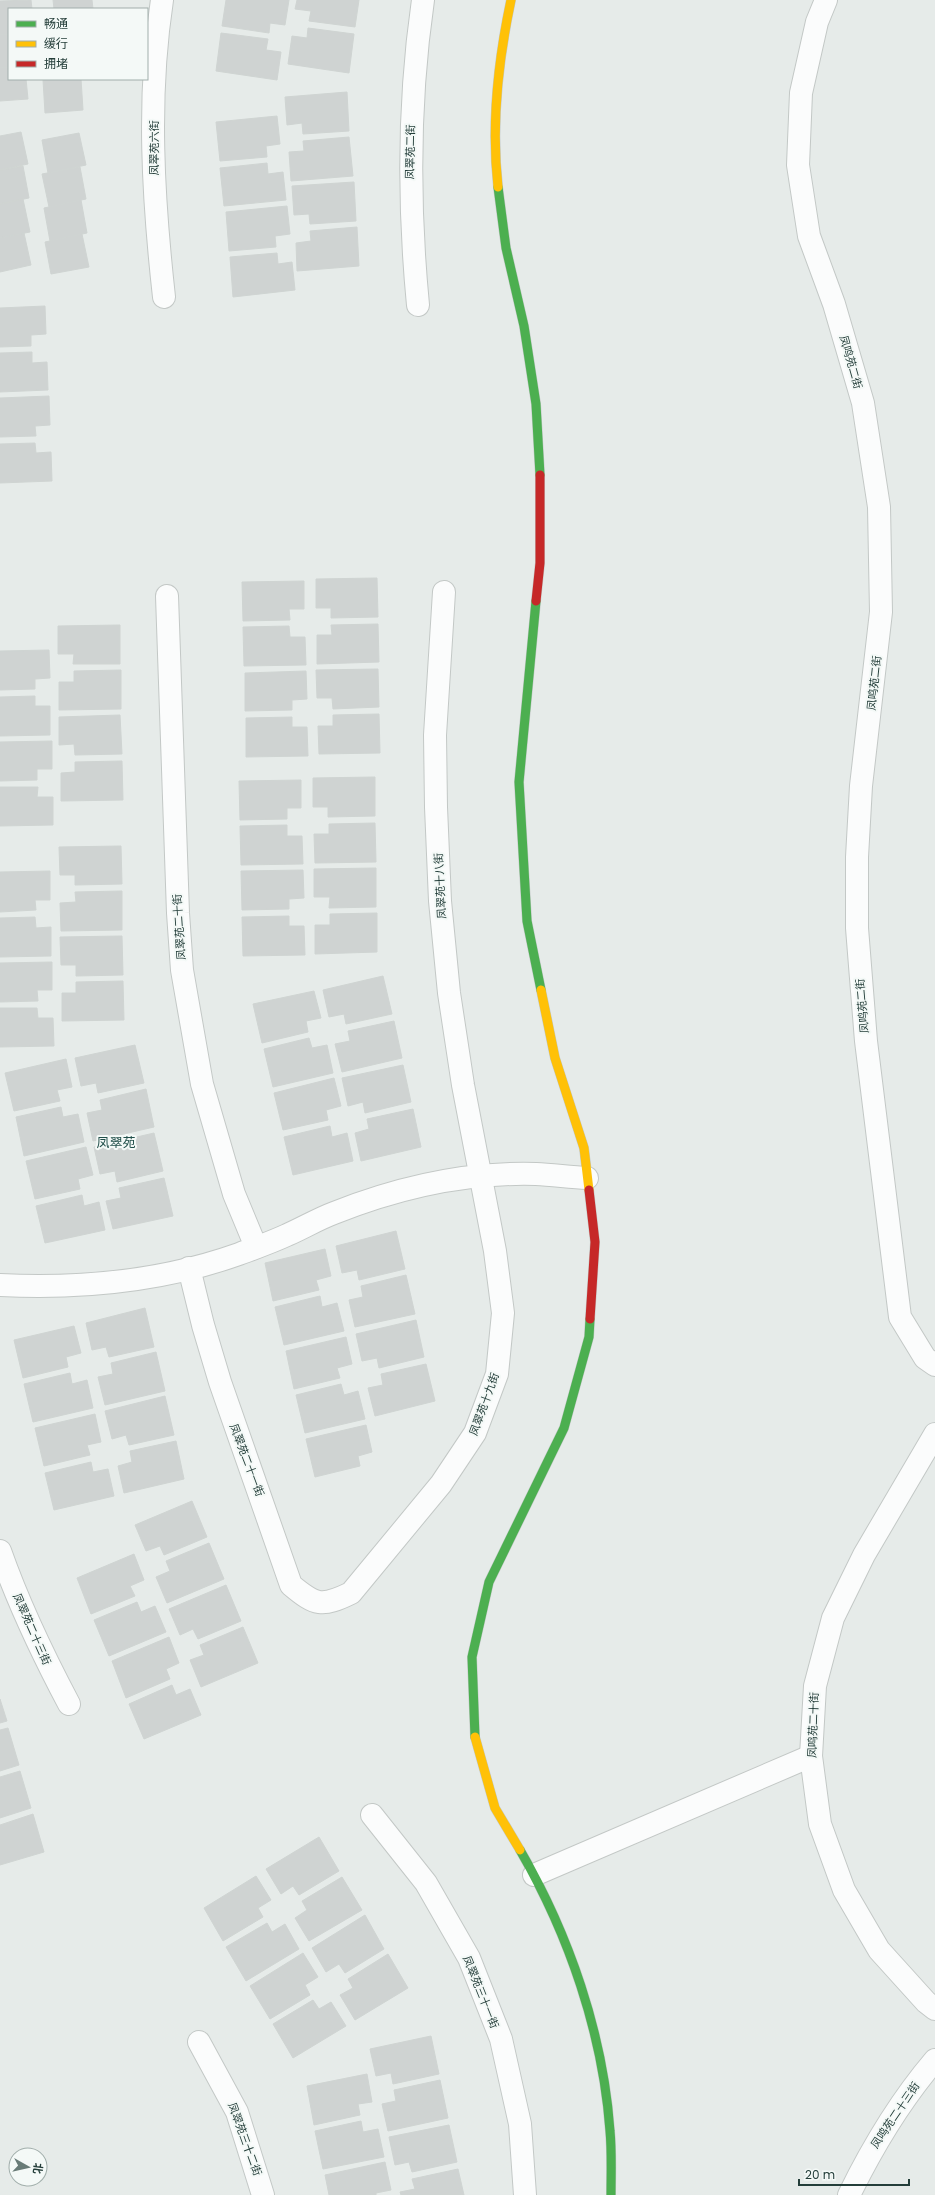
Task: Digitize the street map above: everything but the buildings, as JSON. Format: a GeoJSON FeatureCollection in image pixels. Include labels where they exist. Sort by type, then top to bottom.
{"type":"FeatureCollection","features":[{"type":"Feature","properties":{"kind":"street"},"geometry":{"type":"LineString","coordinates":[[511,0],[505,28],[496,101],[497,175],[506,248],[524,326],[536,404],[541,484],[540,563],[520,782],[527,921],[555,1058],[584,1148],[595,1242],[589,1337],[564,1428],[489,1582],[472,1657],[474,1734],[495,1808],[534,1874],[571,1957],[597,2042],[610,2131],[611,2195]]}},
{"type":"Feature","properties":{"kind":"lane","name":"凤翠苑六街"},"geometry":{"type":"LineString","coordinates":[[162,0],[154,85],[153,156],[156,226],[164,297]]}},
{"type":"Feature","properties":{"kind":"lane","name":"凤翠苑二街"},"geometry":{"type":"LineString","coordinates":[[418,305],[412,244],[410,175],[415,61],[423,0]]}},
{"type":"Feature","properties":{"kind":"lane","name":"凤鸣苑二街"},"geometry":{"type":"LineString","coordinates":[[826,0],[817,22],[801,93],[798,165],[809,236],[834,304],[863,403],[879,507],[881,612],[861,786],[857,857],[857,928],[860,985],[900,1317],[925,1358],[935,1365]]}},
{"type":"Feature","properties":{"kind":"lane","name":"凤翠苑十八街"},"geometry":{"type":"LineString","coordinates":[[444,592],[436,735],[436,807],[440,901],[449,993],[463,1085],[482,1177]]}},
{"type":"Feature","properties":{"kind":"lane","name":"凤翠苑二十街"},"geometry":{"type":"LineString","coordinates":[[167,596],[178,913],[182,970],[190,1027],[205,1098],[234,1194],[256,1247]]}},
{"type":"Feature","properties":{"kind":"lane"},"geometry":{"type":"LineString","coordinates":[[0,1285],[36,1287],[88,1285],[139,1279],[189,1268],[286,1236],[333,1213],[381,1196],[430,1184],[482,1177],[535,1174],[587,1178]]}},
{"type":"Feature","properties":{"kind":"lane","name":"凤翠苑十九街"},"geometry":{"type":"LineString","coordinates":[[351,1593],[441,1484],[476,1433],[497,1374],[503,1313],[482,1177]]}},
{"type":"Feature","properties":{"kind":"lane","name":"凤翠苑二十一街"},"geometry":{"type":"LineString","coordinates":[[189,1268],[203,1325],[220,1382],[292,1585],[308,1600],[331,1603],[351,1593]]}},
{"type":"Feature","properties":{"kind":"lane","name":"凤鸣苑二十街"},"geometry":{"type":"LineString","coordinates":[[935,1434],[864,1555],[833,1618],[815,1686],[811,1756],[820,1824],[844,1890],[879,1950],[926,2002],[935,2009]]}},
{"type":"Feature","properties":{"kind":"lane","name":"凤翠苑二十三街"},"geometry":{"type":"LineString","coordinates":[[0,1551],[20,1605],[43,1655],[70,1704]]}},
{"type":"Feature","properties":{"kind":"lane"},"geometry":{"type":"LineString","coordinates":[[534,1874],[811,1756]]}},
{"type":"Feature","properties":{"kind":"lane","name":"凤翠苑三十一街"},"geometry":{"type":"LineString","coordinates":[[372,1815],[426,1883],[469,1958],[500,2039],[520,2124],[525,2195]]}},
{"type":"Feature","properties":{"kind":"lane","name":"凤翠苑三十二街"},"geometry":{"type":"LineString","coordinates":[[199,2042],[237,2112],[263,2195]]}},
{"type":"Feature","properties":{"kind":"lane","name":"凤鸣苑二十三街"},"geometry":{"type":"LineString","coordinates":[[850,2195],[869,2155],[911,2089],[935,2060]]}},
{"type":"Feature","properties":{"kind":"traffic: fast"},"geometry":{"type":"LineString","coordinates":[[498,187],[506,248],[524,326],[536,404],[540,475]]}},
{"type":"Feature","properties":{"kind":"traffic: fast"},"geometry":{"type":"LineString","coordinates":[[536,601],[519,782],[527,921],[541,990]]}},
{"type":"Feature","properties":{"kind":"traffic: fast"},"geometry":{"type":"LineString","coordinates":[[475,1737],[472,1657],[489,1582],[564,1428],[589,1337],[590,1319]]}},
{"type":"Feature","properties":{"kind":"traffic: fast"},"geometry":{"type":"LineString","coordinates":[[520,1850],[538,1882],[554,1916],[581,1986],[591,2021],[600,2058],[606,2094],[611,2139],[611,2195]]}},
{"type":"Feature","properties":{"kind":"traffic: slow"},"geometry":{"type":"LineString","coordinates":[[498,187],[495,140],[497,93],[502,46],[511,0]]}},
{"type":"Feature","properties":{"kind":"traffic: slow"},"geometry":{"type":"LineString","coordinates":[[541,990],[555,1058],[584,1148],[589,1190]]}},
{"type":"Feature","properties":{"kind":"traffic: slow"},"geometry":{"type":"LineString","coordinates":[[475,1737],[495,1808],[520,1850]]}},
{"type":"Feature","properties":{"kind":"traffic: jam"},"geometry":{"type":"LineString","coordinates":[[536,601],[540,563],[540,475]]}},
{"type":"Feature","properties":{"kind":"traffic: jam"},"geometry":{"type":"LineString","coordinates":[[589,1190],[595,1242],[590,1319]]}},
{"type":"Feature","properties":{"kind":"district","name":"凤翠苑"},"geometry":{"type":"Point","coordinates":[116,1142]}}]}
